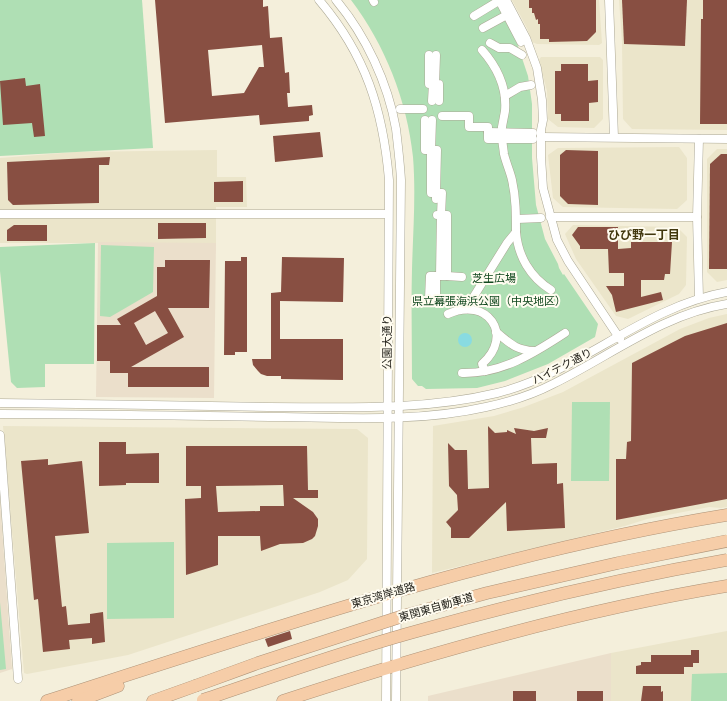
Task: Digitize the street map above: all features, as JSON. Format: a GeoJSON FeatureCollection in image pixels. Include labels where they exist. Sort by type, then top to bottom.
{"type":"FeatureCollection","features":[{"type":"Feature","properties":{"kind":"highway","name":"東京湾岸道路"},"geometry":{"type":"LineString","coordinates":[[47,701],[392,592],[483,567],[572,546],[726,515]]}},
{"type":"Feature","properties":{"kind":"highway","name":"東関東自動車道"},"geometry":{"type":"LineString","coordinates":[[153,701],[258,663],[426,610],[618,563],[727,541]]}},
{"type":"Feature","properties":{"kind":"highway","name":"東関東自動車道"},"geometry":{"type":"LineString","coordinates":[[201,701],[420,630],[614,582],[727,560]]}},
{"type":"Feature","properties":{"kind":"highway"},"geometry":{"type":"LineString","coordinates":[[283,701],[391,666],[585,615],[727,586]]}},
{"type":"Feature","properties":{"kind":"highway"},"geometry":{"type":"LineString","coordinates":[[78,701],[191,660],[211,648]]}},
{"type":"Feature","properties":{"kind":"street","name":"公園大通り"},"geometry":{"type":"LineString","coordinates":[[319,0],[342,30],[369,82],[383,133],[389,180],[387,417],[392,592],[391,666],[396,701]]}},
{"type":"Feature","properties":{"kind":"street","name":"公園大通り"},"geometry":{"type":"LineString","coordinates":[[336,0],[353,23],[380,74],[396,128],[402,180],[399,417],[392,592],[391,666],[386,701]]}},
{"type":"Feature","properties":{"kind":"street"},"geometry":{"type":"LineString","coordinates":[[506,0],[526,38],[537,68],[542,100],[543,120],[537,135]]}},
{"type":"Feature","properties":{"kind":"street"},"geometry":{"type":"LineString","coordinates":[[609,0],[614,137]]}},
{"type":"Feature","properties":{"kind":"street"},"geometry":{"type":"LineString","coordinates":[[474,16],[498,1],[518,35],[527,55],[535,84],[538,120],[537,135],[543,188],[557,240],[568,261],[624,346]]}},
{"type":"Feature","properties":{"kind":"street"},"geometry":{"type":"LineString","coordinates":[[483,28],[505,16]]}},
{"type":"Feature","properties":{"kind":"street"},"geometry":{"type":"LineString","coordinates":[[490,42],[499,48],[510,48],[522,55]]}},
{"type":"Feature","properties":{"kind":"street"},"geometry":{"type":"LineString","coordinates":[[482,50],[497,72],[505,96],[502,136],[505,160],[512,179],[516,200],[516,232],[520,252],[527,267],[536,279],[551,290]]}},
{"type":"Feature","properties":{"kind":"street"},"geometry":{"type":"LineString","coordinates":[[432,55],[436,101]]}},
{"type":"Feature","properties":{"kind":"street"},"geometry":{"type":"LineString","coordinates":[[505,96],[520,87],[531,85]]}},
{"type":"Feature","properties":{"kind":"street"},"geometry":{"type":"LineString","coordinates":[[400,109],[423,109]]}},
{"type":"Feature","properties":{"kind":"street"},"geometry":{"type":"LineString","coordinates":[[442,116],[469,116],[469,127],[488,127],[488,139],[502,136],[537,135],[727,139]]}},
{"type":"Feature","properties":{"kind":"street"},"geometry":{"type":"LineString","coordinates":[[428,120],[431,150],[437,150],[434,173],[436,215],[448,215],[444,234],[441,276]]}},
{"type":"Feature","properties":{"kind":"street"},"geometry":{"type":"LineString","coordinates":[[699,139],[697,217],[699,298]]}},
{"type":"Feature","properties":{"kind":"street"},"geometry":{"type":"LineString","coordinates":[[0,214],[388,214]]}},
{"type":"Feature","properties":{"kind":"street"},"geometry":{"type":"LineString","coordinates":[[550,217],[697,217]]}},
{"type":"Feature","properties":{"kind":"street"},"geometry":{"type":"LineString","coordinates":[[517,219],[541,218]]}},
{"type":"Feature","properties":{"kind":"street"},"geometry":{"type":"LineString","coordinates":[[466,309],[507,243],[516,232]]}},
{"type":"Feature","properties":{"kind":"street"},"geometry":{"type":"LineString","coordinates":[[433,298],[430,276],[462,277]]}},
{"type":"Feature","properties":{"kind":"street","name":"ハイテク通り"},"geometry":{"type":"LineString","coordinates":[[0,403],[362,408],[441,403],[512,389],[552,373],[659,314],[699,298],[727,292]]}},
{"type":"Feature","properties":{"kind":"street","name":"ハイテク通り"},"geometry":{"type":"LineString","coordinates":[[0,414],[361,418],[439,415],[462,412],[514,400],[553,385],[677,318],[727,304]]}},
{"type":"Feature","properties":{"kind":"street"},"geometry":{"type":"LineString","coordinates":[[448,314],[466,309],[474,309],[480,311],[490,320],[496,332],[497,341],[491,356],[482,364],[485,371]]}},
{"type":"Feature","properties":{"kind":"street"},"geometry":{"type":"LineString","coordinates":[[496,332],[513,346],[523,350],[534,351]]}},
{"type":"Feature","properties":{"kind":"street"},"geometry":{"type":"LineString","coordinates":[[462,373],[485,371],[506,366],[565,333]]}},
{"type":"Feature","properties":{"kind":"street"},"geometry":{"type":"LineString","coordinates":[[0,435],[18,679]]}},
{"type":"Feature","properties":{"kind":"shaded area"},"geometry":{"type":"Polygon","coordinates":[[[512,0],[599,0],[602,43],[599,45],[537,44],[532,42],[527,28],[512,0]]]}},
{"type":"Feature","properties":{"kind":"shaded area"},"geometry":{"type":"Polygon","coordinates":[[[619,0],[727,0],[727,130],[632,129],[623,119],[622,43],[619,0]]]}},
{"type":"Feature","properties":{"kind":"shaded area"},"geometry":{"type":"Polygon","coordinates":[[[541,57],[600,57],[603,60],[603,119],[594,128],[558,127],[548,119],[547,91],[539,60],[541,57]]]}},
{"type":"Feature","properties":{"kind":"shaded area"},"geometry":{"type":"Polygon","coordinates":[[[679,147],[687,158],[687,200],[677,209],[563,207],[553,198],[548,155],[558,148],[679,147]]]}},
{"type":"Feature","properties":{"kind":"shaded area"},"geometry":{"type":"Polygon","coordinates":[[[717,149],[727,149],[727,280],[717,282],[707,272],[707,159],[717,149]]]}},
{"type":"Feature","properties":{"kind":"shaded area"},"geometry":{"type":"Polygon","coordinates":[[[217,150],[217,177],[246,177],[247,207],[216,207],[216,243],[0,243],[0,158],[75,152],[217,150]]]}},
{"type":"Feature","properties":{"kind":"shaded area"},"geometry":{"type":"Polygon","coordinates":[[[573,225],[677,227],[687,237],[686,285],[679,294],[628,319],[616,316],[576,259],[565,234],[573,225]]]}},
{"type":"Feature","properties":{"kind":"shaded area"},"geometry":{"type":"Polygon","coordinates":[[[98,242],[216,243],[214,398],[96,397],[98,242]]]}},
{"type":"Feature","properties":{"kind":"shaded area"},"geometry":{"type":"Polygon","coordinates":[[[727,314],[727,507],[709,507],[647,519],[625,526],[432,573],[433,426],[494,416],[524,407],[563,392],[680,329],[709,318],[727,314]]]}},
{"type":"Feature","properties":{"kind":"shaded area"},"geometry":{"type":"Polygon","coordinates":[[[3,426],[357,429],[368,438],[367,559],[348,580],[320,592],[128,655],[27,674],[24,673],[3,426]]]}},
{"type":"Feature","properties":{"kind":"shaded area"},"geometry":{"type":"Polygon","coordinates":[[[0,498],[12,669],[0,673],[0,498]]]}},
{"type":"Feature","properties":{"kind":"shaded area"},"geometry":{"type":"Polygon","coordinates":[[[727,631],[727,701],[611,701],[611,653],[727,631]]]}},
{"type":"Feature","properties":{"kind":"shaded area"},"geometry":{"type":"Polygon","coordinates":[[[611,653],[611,701],[428,701],[428,696],[611,653]]]}},
{"type":"Feature","properties":{"kind":"green space"},"geometry":{"type":"Polygon","coordinates":[[[0,0],[142,0],[153,148],[0,156],[0,0]]]}},
{"type":"Feature","properties":{"kind":"green space","name":"県立幕張海浜公園（中央地区）"},"geometry":{"type":"Polygon","coordinates":[[[351,0],[495,0],[515,37],[528,76],[532,104],[532,158],[536,205],[545,239],[563,275],[564,274],[598,324],[595,337],[548,364],[505,381],[477,388],[426,389],[422,386],[418,386],[412,379],[414,185],[413,157],[410,136],[400,94],[384,54],[363,17],[351,0]]]}},
{"type":"Feature","properties":{"kind":"green space"},"geometry":{"type":"Polygon","coordinates":[[[95,243],[94,364],[45,364],[45,387],[17,388],[11,382],[0,271],[0,247],[95,243]]]}},
{"type":"Feature","properties":{"kind":"green space"},"geometry":{"type":"Polygon","coordinates":[[[101,245],[154,247],[153,292],[110,317],[100,316],[101,245]]]}},
{"type":"Feature","properties":{"kind":"green space"},"geometry":{"type":"Polygon","coordinates":[[[572,402],[610,402],[609,481],[571,481],[572,402]]]}},
{"type":"Feature","properties":{"kind":"green space"},"geometry":{"type":"Polygon","coordinates":[[[174,542],[174,618],[107,619],[107,543],[174,542]]]}},
{"type":"Feature","properties":{"kind":"green space"},"geometry":{"type":"Polygon","coordinates":[[[0,602],[6,669],[0,670],[0,602]]]}},
{"type":"Feature","properties":{"kind":"green space"},"geometry":{"type":"Polygon","coordinates":[[[727,673],[727,701],[691,701],[692,674],[727,673]]]}},
{"type":"Feature","properties":{"kind":"water"},"geometry":{"type":"Polygon","coordinates":[[[462,333],[468,333],[472,337],[472,343],[468,347],[462,347],[458,343],[458,337],[462,333]]]}},
{"type":"Feature","properties":{"kind":"building"},"geometry":{"type":"Polygon","coordinates":[[[155,0],[263,0],[263,7],[268,6],[270,38],[282,37],[285,73],[289,72],[290,93],[287,93],[288,107],[312,105],[313,115],[309,116],[309,121],[260,125],[259,115],[165,123],[155,0]],[[262,45],[208,50],[212,96],[244,93],[259,67],[264,67],[262,45]]]}},
{"type":"Feature","properties":{"kind":"building"},"geometry":{"type":"Polygon","coordinates":[[[529,0],[596,0],[596,32],[587,41],[549,42],[549,39],[540,39],[540,24],[538,24],[538,19],[536,20],[534,13],[532,13],[532,8],[529,8],[529,0]]]}},
{"type":"Feature","properties":{"kind":"building"},"geometry":{"type":"Polygon","coordinates":[[[622,0],[687,0],[685,46],[624,44],[622,0]]]}},
{"type":"Feature","properties":{"kind":"building"},"geometry":{"type":"Polygon","coordinates":[[[703,0],[727,0],[727,124],[700,124],[701,19],[703,19],[703,0]]]}},
{"type":"Feature","properties":{"kind":"building"},"geometry":{"type":"Polygon","coordinates":[[[561,64],[588,64],[588,81],[598,80],[598,102],[589,103],[589,121],[561,121],[561,114],[555,114],[555,71],[561,71],[561,64]]]}},
{"type":"Feature","properties":{"kind":"building"},"geometry":{"type":"Polygon","coordinates":[[[25,78],[26,86],[40,84],[45,136],[34,137],[32,123],[3,125],[0,81],[25,78]]]}},
{"type":"Feature","properties":{"kind":"building"},"geometry":{"type":"Polygon","coordinates":[[[320,132],[323,157],[275,162],[273,136],[320,132]]]}},
{"type":"Feature","properties":{"kind":"building"},"geometry":{"type":"Polygon","coordinates":[[[566,150],[598,151],[598,205],[568,204],[560,196],[560,155],[566,150]]]}},
{"type":"Feature","properties":{"kind":"building"},"geometry":{"type":"Polygon","coordinates":[[[721,154],[727,154],[727,269],[709,269],[710,164],[721,154]]]}},
{"type":"Feature","properties":{"kind":"building"},"geometry":{"type":"Polygon","coordinates":[[[110,157],[109,165],[99,165],[99,203],[13,205],[8,200],[7,162],[110,157]]]}},
{"type":"Feature","properties":{"kind":"building"},"geometry":{"type":"Polygon","coordinates":[[[243,181],[243,202],[214,202],[214,182],[243,181]]]}},
{"type":"Feature","properties":{"kind":"building"},"geometry":{"type":"Polygon","coordinates":[[[158,223],[206,223],[206,238],[158,239],[158,223]]]}},
{"type":"Feature","properties":{"kind":"building"},"geometry":{"type":"Polygon","coordinates":[[[14,225],[47,225],[47,241],[7,241],[7,230],[14,225]]]}},
{"type":"Feature","properties":{"kind":"building"},"geometry":{"type":"Polygon","coordinates":[[[578,227],[618,227],[618,249],[631,248],[631,242],[672,242],[670,274],[665,274],[664,280],[641,280],[641,297],[661,292],[663,300],[616,312],[612,295],[606,286],[624,286],[624,273],[609,273],[608,249],[580,249],[580,246],[572,235],[578,227]]]}},
{"type":"Feature","properties":{"kind":"building"},"geometry":{"type":"Polygon","coordinates":[[[241,257],[247,257],[247,352],[235,352],[235,355],[224,355],[225,261],[241,261],[241,257]]]}},
{"type":"Feature","properties":{"kind":"building"},"geometry":{"type":"Polygon","coordinates":[[[282,257],[344,258],[343,302],[280,301],[280,339],[343,339],[343,380],[281,379],[281,376],[267,376],[261,374],[253,365],[252,359],[271,359],[271,293],[281,292],[282,257]]]}},
{"type":"Feature","properties":{"kind":"building"},"geometry":{"type":"Polygon","coordinates":[[[165,260],[210,260],[209,308],[168,308],[184,337],[131,367],[209,367],[209,387],[128,387],[128,373],[110,373],[110,361],[97,361],[97,325],[121,325],[117,319],[157,296],[157,267],[165,267],[165,260]],[[155,311],[134,323],[146,345],[168,333],[155,311]]]}},
{"type":"Feature","properties":{"kind":"building"},"geometry":{"type":"Polygon","coordinates":[[[727,323],[727,499],[616,520],[616,459],[626,459],[627,442],[631,441],[632,363],[685,336],[727,323]]]}},
{"type":"Feature","properties":{"kind":"building"},"geometry":{"type":"Polygon","coordinates":[[[488,426],[495,433],[507,432],[507,430],[516,434],[514,428],[534,431],[548,428],[546,438],[531,438],[532,464],[557,463],[557,484],[563,483],[565,528],[507,531],[506,502],[469,538],[451,538],[451,528],[446,522],[458,510],[457,495],[449,486],[448,443],[455,450],[467,450],[468,489],[489,488],[488,426]]]}},
{"type":"Feature","properties":{"kind":"building"},"geometry":{"type":"Polygon","coordinates":[[[99,442],[126,442],[126,454],[159,453],[159,483],[126,483],[126,485],[99,486],[99,442]]]}},
{"type":"Feature","properties":{"kind":"building"},"geometry":{"type":"Polygon","coordinates":[[[186,446],[307,446],[308,490],[318,490],[318,498],[293,498],[313,512],[318,519],[318,526],[315,536],[303,543],[280,544],[261,551],[260,536],[218,536],[218,565],[186,575],[185,499],[201,498],[201,486],[186,486],[186,446]],[[283,485],[216,486],[218,512],[260,511],[260,506],[284,506],[283,485]]]}},
{"type":"Feature","properties":{"kind":"building"},"geometry":{"type":"Polygon","coordinates":[[[48,459],[48,465],[82,461],[89,533],[55,536],[62,607],[66,606],[68,625],[90,623],[90,614],[103,612],[105,642],[92,644],[92,638],[69,640],[70,649],[43,652],[38,599],[34,600],[21,461],[48,459]]]}},
{"type":"Feature","properties":{"kind":"building"},"geometry":{"type":"Polygon","coordinates":[[[290,631],[292,639],[268,647],[265,639],[290,631]]]}},
{"type":"Feature","properties":{"kind":"building"},"geometry":{"type":"Polygon","coordinates":[[[691,650],[699,650],[699,663],[693,663],[693,667],[684,667],[684,674],[636,674],[636,666],[641,665],[641,662],[651,662],[651,655],[691,655],[691,650]]]}},
{"type":"Feature","properties":{"kind":"building"},"geometry":{"type":"Polygon","coordinates":[[[643,686],[661,686],[661,692],[663,691],[663,701],[641,701],[643,686]]]}},
{"type":"Feature","properties":{"kind":"building"},"geometry":{"type":"Polygon","coordinates":[[[513,691],[536,691],[536,701],[513,701],[513,691]]]}},
{"type":"Feature","properties":{"kind":"building"},"geometry":{"type":"Polygon","coordinates":[[[577,691],[603,691],[603,701],[577,701],[577,691]]]}},
{"type":"Feature","properties":{"kind":"district","name":"ひび野一丁目"},"geometry":{"type":"Point","coordinates":[644,235]}},
{"type":"Feature","properties":{"kind":"park label","name":"芝生広場"},"geometry":{"type":"Point","coordinates":[494,278]}}]}
